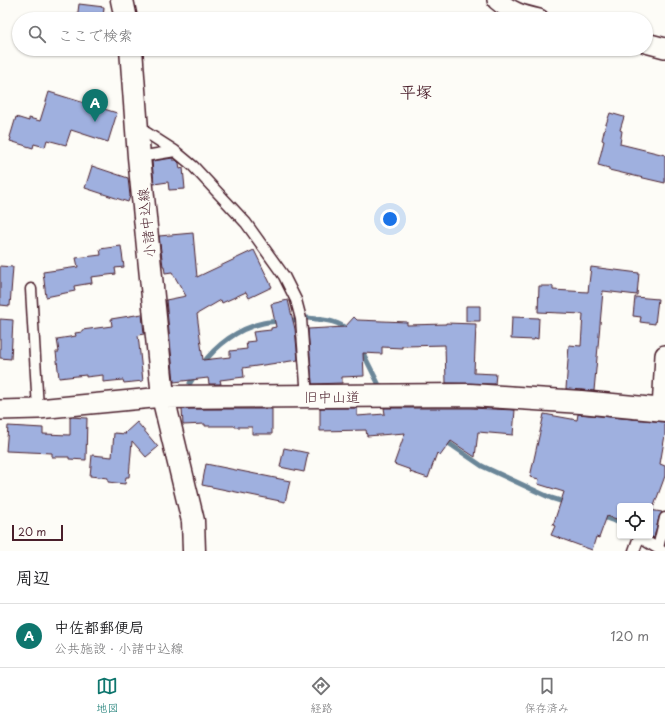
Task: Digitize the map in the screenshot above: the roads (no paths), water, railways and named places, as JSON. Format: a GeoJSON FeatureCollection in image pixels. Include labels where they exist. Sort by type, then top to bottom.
{"type":"FeatureCollection","features":[{"type":"Feature","properties":{"kind":"main road"},"geometry":{"type":"LineString","coordinates":[[122,0],[125,12]]}},
{"type":"Feature","properties":{"kind":"main road","name":"小諸中込線"},"geometry":{"type":"LineString","coordinates":[[132,56],[139,157],[163,397],[193,521],[194,551]]}},
{"type":"Feature","properties":{"kind":"main road","name":"旧中山道"},"geometry":{"type":"LineString","coordinates":[[163,397],[470,395],[581,402],[663,410]]}},
{"type":"Feature","properties":{"kind":"street"},"geometry":{"type":"LineString","coordinates":[[498,0],[514,12]]}},
{"type":"Feature","properties":{"kind":"street"},"geometry":{"type":"LineString","coordinates":[[653,45],[665,48]]}},
{"type":"Feature","properties":{"kind":"street"},"geometry":{"type":"LineString","coordinates":[[663,410],[665,355]]}},
{"type":"Feature","properties":{"kind":"street","name":"旧中山道"},"geometry":{"type":"LineString","coordinates":[[0,410],[38,409],[163,397]]}},
{"type":"Feature","properties":{"kind":"lane"},"geometry":{"type":"LineString","coordinates":[[137,131],[147,132],[176,151],[193,166],[246,223],[284,276],[296,300],[301,319],[307,396]]}},
{"type":"Feature","properties":{"kind":"lane"},"geometry":{"type":"LineString","coordinates":[[139,157],[176,151]]}},
{"type":"Feature","properties":{"kind":"lane"},"geometry":{"type":"LineString","coordinates":[[31,290],[38,409]]}},
{"type":"Feature","properties":{"kind":"lane"},"geometry":{"type":"LineString","coordinates":[[634,551],[639,536],[660,549],[665,518]]}},
{"type":"Feature","properties":{"kind":"waterway"},"geometry":{"type":"LineString","coordinates":[[307,318],[335,323],[345,327],[349,331]]}},
{"type":"Feature","properties":{"kind":"waterway"},"geometry":{"type":"LineString","coordinates":[[202,365],[221,344],[245,329],[263,323],[294,320]]}},
{"type":"Feature","properties":{"kind":"waterway"},"geometry":{"type":"LineString","coordinates":[[360,347],[379,385],[384,387]]}},
{"type":"Feature","properties":{"kind":"waterway"},"geometry":{"type":"LineString","coordinates":[[190,383],[195,375]]}},
{"type":"Feature","properties":{"kind":"waterway"},"geometry":{"type":"LineString","coordinates":[[444,440],[482,466],[551,498],[567,503]]}},
{"type":"Feature","properties":{"kind":"waterway"},"geometry":{"type":"LineString","coordinates":[[600,516],[617,522]]}},
{"type":"Feature","properties":{"kind":"waterway"},"geometry":{"type":"LineString","coordinates":[[653,539],[665,545]]}},
{"type":"Feature","properties":{"kind":"place","name":"中佐都郵便局"},"geometry":{"type":"Point","coordinates":[95,122]}},
{"type":"Feature","properties":{"kind":"district","name":"平塚"},"geometry":{"type":"Point","coordinates":[416,91]}}]}
